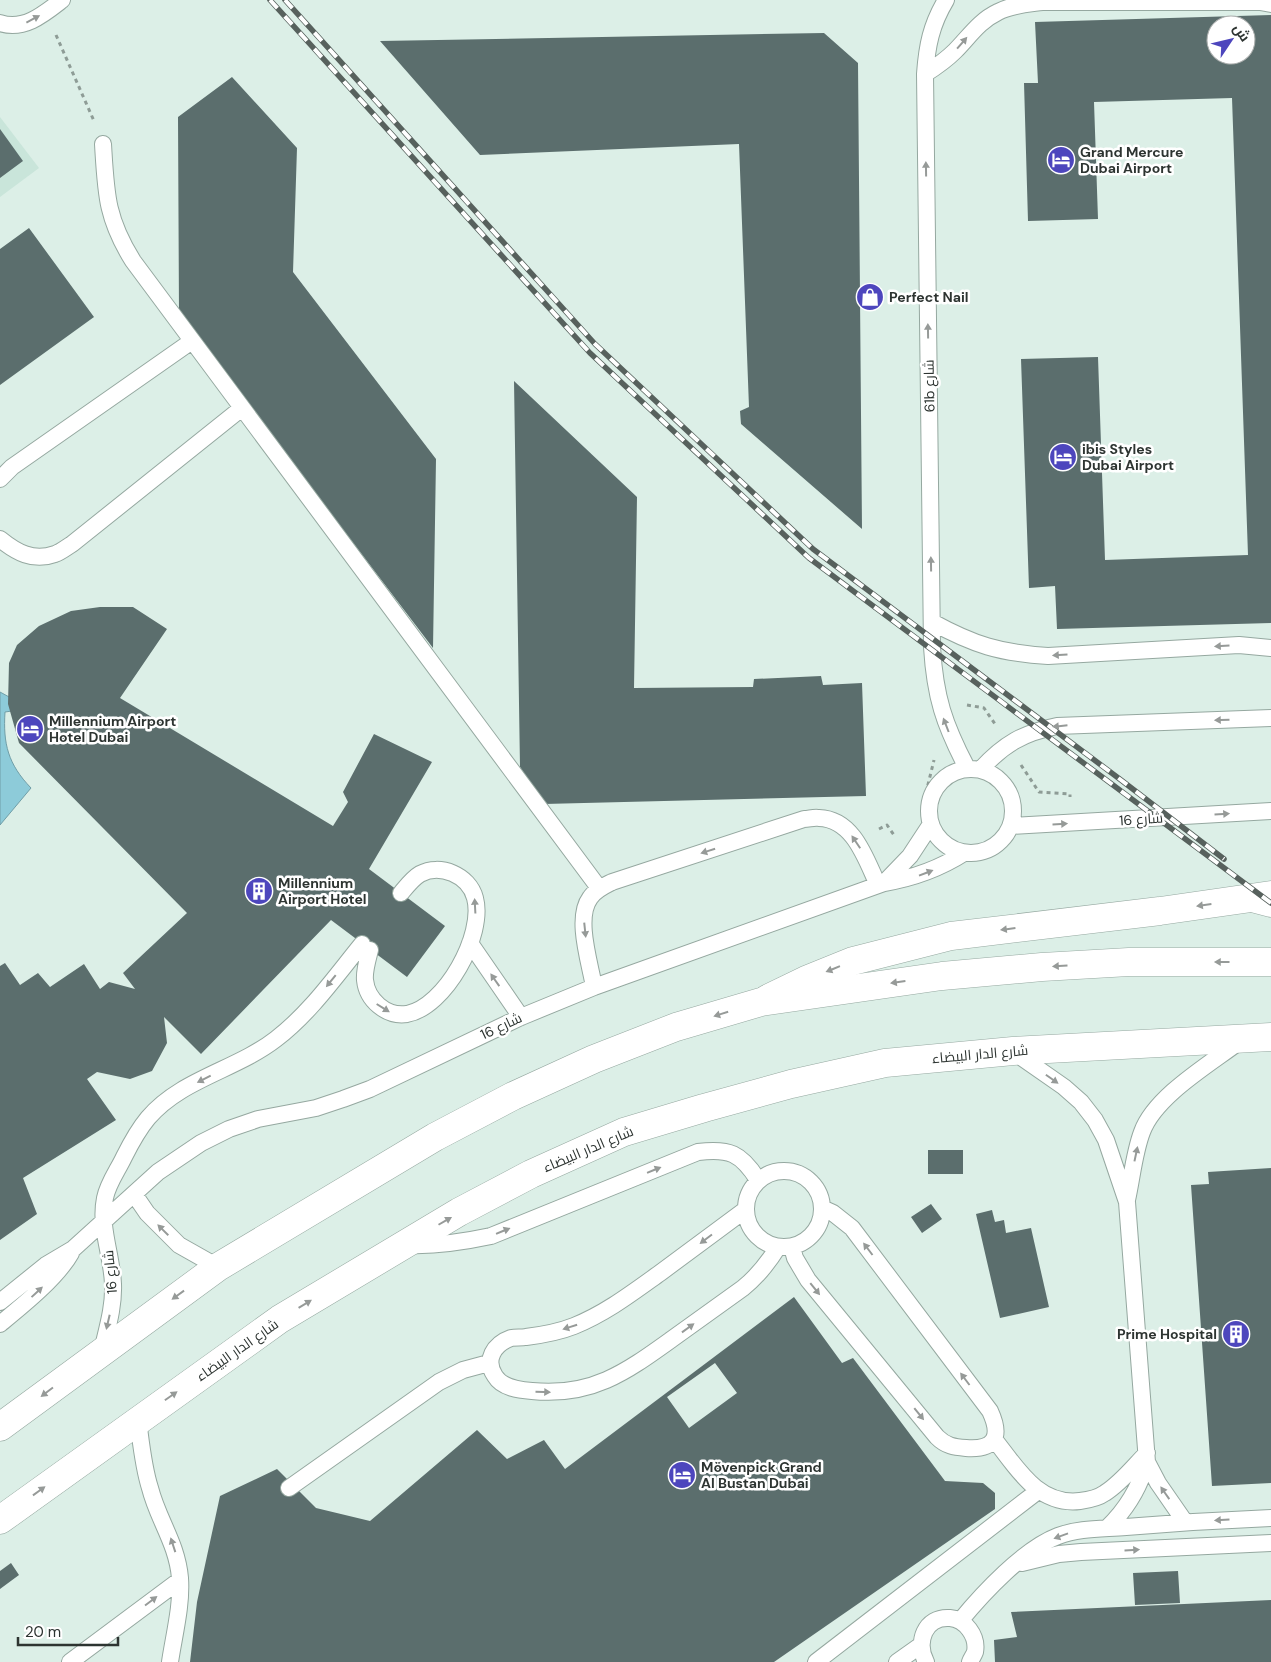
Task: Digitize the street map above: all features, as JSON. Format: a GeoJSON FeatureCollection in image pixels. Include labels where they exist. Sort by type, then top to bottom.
{"type":"FeatureCollection","features":[{"type":"Feature","properties":{"kind":"main road"},"geometry":{"type":"LineString","coordinates":[[761,1002],[806,980],[853,961],[951,936],[1265,899]]}},
{"type":"Feature","properties":{"kind":"main road"},"geometry":{"type":"LineString","coordinates":[[0,1427],[218,1267],[435,1137],[513,1096],[594,1058],[676,1027],[761,1002],[942,976],[1042,967],[1129,962],[1271,962]]}},
{"type":"Feature","properties":{"kind":"main road","name":"شارع الدار البيضاء"},"geometry":{"type":"LineString","coordinates":[[0,1520],[280,1319],[404,1245],[531,1174],[624,1132],[791,1084],[885,1063],[1013,1051],[1258,1037]]}},
{"type":"Feature","properties":{"kind":"lane"},"geometry":{"type":"LineString","coordinates":[[0,23],[6,25],[28,23],[62,0]]}},
{"type":"Feature","properties":{"kind":"lane","name":"61b شارع"},"geometry":{"type":"LineString","coordinates":[[946,0],[936,17],[927,45],[925,74],[934,679],[941,710],[952,740],[974,769]]}},
{"type":"Feature","properties":{"kind":"lane"},"geometry":{"type":"LineString","coordinates":[[925,74],[947,58],[986,18],[1013,6],[1042,2],[1250,2],[1271,4]]}},
{"type":"Feature","properties":{"kind":"lane"},"geometry":{"type":"LineString","coordinates":[[104,144],[107,195],[116,230],[133,261],[599,888]]}},
{"type":"Feature","properties":{"kind":"lane"},"geometry":{"type":"LineString","coordinates":[[0,479],[12,467],[192,341]]}},
{"type":"Feature","properties":{"kind":"lane"},"geometry":{"type":"LineString","coordinates":[[0,539],[16,551],[34,557],[55,554],[72,544],[242,408]]}},
{"type":"Feature","properties":{"kind":"lane"},"geometry":{"type":"LineString","coordinates":[[932,622],[958,637],[986,648],[1017,654],[1048,656],[1239,645],[1271,648]]}},
{"type":"Feature","properties":{"kind":"lane"},"geometry":{"type":"LineString","coordinates":[[964,853],[944,843],[936,834],[931,824],[929,809],[932,794],[940,782],[953,773],[974,769],[1015,740],[1035,731],[1057,726],[1271,718]]}},
{"type":"Feature","properties":{"kind":"lane"},"geometry":{"type":"LineString","coordinates":[[974,769],[992,774],[1009,791],[1014,814],[1011,826]]}},
{"type":"Feature","properties":{"kind":"lane","name":"شارع 16"},"geometry":{"type":"LineString","coordinates":[[73,1249],[158,1172],[201,1143],[229,1129],[258,1120],[316,1108],[370,1089],[521,1017],[594,986],[881,884],[905,880],[926,873],[964,853],[984,852],[1000,842],[1011,826],[1271,811]]}},
{"type":"Feature","properties":{"kind":"lane"},"geometry":{"type":"LineString","coordinates":[[594,986],[584,926],[584,912],[589,898],[599,888],[612,882],[804,819],[820,818],[836,822],[850,833],[860,846],[881,884]]}},
{"type":"Feature","properties":{"kind":"lane","name":"شارع 16"},"geometry":{"type":"LineString","coordinates":[[881,884],[910,856],[931,824]]}},
{"type":"Feature","properties":{"kind":"lane"},"geometry":{"type":"LineString","coordinates":[[104,1222],[105,1198],[109,1187],[134,1136],[148,1118],[164,1102],[183,1089],[274,1041],[295,1024],[366,947],[365,979],[370,996],[382,1009],[399,1015],[416,1012],[431,1002],[447,985],[460,966],[470,944],[476,914],[475,897],[467,882],[453,872],[436,870],[420,874],[401,893]]}},
{"type":"Feature","properties":{"kind":"lane"},"geometry":{"type":"LineString","coordinates":[[470,944],[521,1017]]}},
{"type":"Feature","properties":{"kind":"lane"},"geometry":{"type":"LineString","coordinates":[[1127,1202],[1142,1131],[1152,1112],[1166,1097],[1258,1037]]}},
{"type":"Feature","properties":{"kind":"lane"},"geometry":{"type":"LineString","coordinates":[[1013,1051],[1064,1087],[1081,1102],[1095,1120],[1106,1140],[1127,1202],[1147,1458],[1141,1482],[1132,1499],[1121,1515],[1107,1528]]}},
{"type":"Feature","properties":{"kind":"lane"},"geometry":{"type":"LineString","coordinates":[[404,1245],[433,1246],[491,1236],[698,1152],[716,1150],[734,1154],[748,1164],[758,1180]]}},
{"type":"Feature","properties":{"kind":"lane"},"geometry":{"type":"LineString","coordinates":[[745,1210],[613,1308],[593,1319],[571,1328],[512,1338],[500,1344],[490,1356],[490,1363],[495,1377],[506,1386],[521,1390],[567,1392],[590,1387],[612,1379],[632,1368],[743,1288],[785,1247],[804,1241],[814,1232],[820,1221],[822,1208],[819,1194],[811,1182],[799,1174],[785,1170],[770,1172],[758,1180],[748,1193],[745,1210],[748,1223],[755,1235],[766,1242],[785,1247],[795,1258],[808,1280],[944,1443],[951,1446],[982,1448],[988,1445],[994,1439],[995,1430],[994,1420],[990,1411],[852,1228],[833,1213],[822,1208]]}},
{"type":"Feature","properties":{"kind":"lane"},"geometry":{"type":"LineString","coordinates":[[134,1194],[147,1213],[179,1245],[218,1267]]}},
{"type":"Feature","properties":{"kind":"lane","name":"شارع 16"},"geometry":{"type":"LineString","coordinates":[[102,1351],[112,1306],[113,1285],[104,1222]]}},
{"type":"Feature","properties":{"kind":"lane"},"geometry":{"type":"LineString","coordinates":[[0,1302],[46,1265],[73,1249]]}},
{"type":"Feature","properties":{"kind":"lane"},"geometry":{"type":"LineString","coordinates":[[0,1324],[62,1266],[73,1249]]}},
{"type":"Feature","properties":{"kind":"lane"},"geometry":{"type":"LineString","coordinates":[[289,1488],[439,1382],[463,1370],[490,1363]]}},
{"type":"Feature","properties":{"kind":"lane"},"geometry":{"type":"LineString","coordinates":[[138,1420],[150,1488],[160,1518],[170,1537],[177,1557],[180,1580],[179,1602],[170,1662]]}},
{"type":"Feature","properties":{"kind":"lane"},"geometry":{"type":"LineString","coordinates":[[994,1439],[1026,1480],[1038,1491],[1054,1499],[1071,1502],[1088,1500],[1104,1494],[1147,1458]]}},
{"type":"Feature","properties":{"kind":"lane"},"geometry":{"type":"LineString","coordinates":[[1147,1458],[1158,1483],[1185,1522]]}},
{"type":"Feature","properties":{"kind":"lane"},"geometry":{"type":"LineString","coordinates":[[816,1662],[1038,1491]]}},
{"type":"Feature","properties":{"kind":"lane"},"geometry":{"type":"LineString","coordinates":[[960,1621],[995,1582],[1027,1555],[1056,1537],[1074,1531],[1185,1522],[1271,1518]]}},
{"type":"Feature","properties":{"kind":"lane"},"geometry":{"type":"LineString","coordinates":[[1015,1566],[1059,1554],[1081,1552],[1271,1543]]}},
{"type":"Feature","properties":{"kind":"lane"},"geometry":{"type":"LineString","coordinates":[[70,1662],[180,1580]]}},
{"type":"Feature","properties":{"kind":"lane"},"geometry":{"type":"LineString","coordinates":[[926,1662],[922,1654],[921,1645],[923,1634],[929,1626],[939,1620],[950,1618],[960,1621],[970,1629],[974,1640],[975,1652],[970,1662]]}},
{"type":"Feature","properties":{"kind":"lane"},"geometry":{"type":"LineString","coordinates":[[897,1662],[921,1645]]}},
{"type":"Feature","properties":{"kind":"path"},"geometry":{"type":"LineString","coordinates":[[46,12],[104,144]]}},
{"type":"Feature","properties":{"kind":"shaded area"},"geometry":{"type":"Polygon","coordinates":[[[0,117],[39,168],[0,197],[0,117]]]}},
{"type":"Feature","properties":{"kind":"water"},"geometry":{"type":"Polygon","coordinates":[[[0,692],[11,698],[12,711],[5,712],[6,744],[17,771],[31,788],[0,825],[0,692]]]}},
{"type":"Feature","properties":{"kind":"building"},"geometry":{"type":"Polygon","coordinates":[[[1256,15],[1271,15],[1271,623],[1057,629],[1055,586],[1029,588],[1021,359],[1098,357],[1105,560],[1248,555],[1232,98],[1094,102],[1098,219],[1028,221],[1024,83],[1038,83],[1035,22],[1206,17],[1206,65],[1256,65],[1256,15]]]}},
{"type":"Feature","properties":{"kind":"building"},"geometry":{"type":"Polygon","coordinates":[[[824,33],[858,63],[862,529],[741,424],[740,411],[749,407],[739,144],[480,155],[380,41],[824,33]]]}},
{"type":"Feature","properties":{"kind":"building"},"geometry":{"type":"Polygon","coordinates":[[[232,77],[297,148],[293,272],[436,459],[433,648],[179,314],[178,117],[232,77]]]}},
{"type":"Feature","properties":{"kind":"building"},"geometry":{"type":"Polygon","coordinates":[[[0,129],[23,161],[0,178],[0,129]]]}},
{"type":"Feature","properties":{"kind":"building"},"geometry":{"type":"Polygon","coordinates":[[[29,228],[94,317],[0,385],[0,249],[29,228]]]}},
{"type":"Feature","properties":{"kind":"building"},"geometry":{"type":"Polygon","coordinates":[[[514,381],[637,497],[634,688],[753,687],[754,679],[821,676],[823,685],[862,683],[866,796],[544,804],[520,767],[514,381]]]}},
{"type":"Feature","properties":{"kind":"building","name":"Millennium Airport Hotel"},"geometry":{"type":"Polygon","coordinates":[[[100,607],[133,607],[167,629],[120,698],[333,826],[348,802],[343,792],[374,734],[432,762],[369,869],[445,926],[407,977],[331,920],[201,1054],[164,1017],[167,1043],[152,1071],[130,1079],[97,1072],[87,1079],[116,1120],[23,1178],[37,1214],[0,1240],[0,966],[5,963],[20,985],[38,973],[50,987],[84,964],[100,989],[109,982],[135,989],[123,973],[187,913],[19,743],[8,704],[9,663],[17,645],[39,626],[71,611],[100,607]]]}},
{"type":"Feature","properties":{"kind":"building"},"geometry":{"type":"Polygon","coordinates":[[[928,1150],[963,1150],[963,1174],[928,1174],[928,1150]]]}},
{"type":"Feature","properties":{"kind":"building","name":"Prime Hospital"},"geometry":{"type":"Polygon","coordinates":[[[1271,1168],[1271,1483],[1212,1486],[1191,1185],[1209,1184],[1208,1172],[1271,1168]]]}},
{"type":"Feature","properties":{"kind":"building"},"geometry":{"type":"Polygon","coordinates":[[[931,1204],[942,1219],[922,1233],[911,1217],[931,1204]]]}},
{"type":"Feature","properties":{"kind":"building"},"geometry":{"type":"Polygon","coordinates":[[[992,1210],[995,1222],[1004,1220],[1006,1233],[1031,1228],[1049,1307],[1000,1318],[976,1214],[992,1210]]]}},
{"type":"Feature","properties":{"kind":"building","name":"Mövenpick Grand Al Bustan Dubai"},"geometry":{"type":"Polygon","coordinates":[[[794,1297],[842,1363],[853,1358],[945,1481],[983,1483],[995,1493],[995,1509],[774,1662],[190,1662],[197,1602],[220,1496],[277,1469],[316,1508],[370,1521],[477,1430],[507,1459],[544,1440],[565,1469],[794,1297]],[[715,1363],[667,1397],[689,1428],[737,1393],[715,1363]]]}},
{"type":"Feature","properties":{"kind":"building"},"geometry":{"type":"Polygon","coordinates":[[[11,1563],[19,1575],[0,1589],[0,1571],[11,1563]]]}},
{"type":"Feature","properties":{"kind":"building"},"geometry":{"type":"Polygon","coordinates":[[[1178,1571],[1180,1603],[1135,1605],[1133,1573],[1178,1571]]]}},
{"type":"Feature","properties":{"kind":"building"},"geometry":{"type":"Polygon","coordinates":[[[1271,1600],[1271,1662],[995,1662],[994,1640],[1017,1637],[1011,1612],[1271,1600]]]}},
{"type":"Feature","properties":{"kind":"railway"},"geometry":{"type":"LineString","coordinates":[[270,0],[590,353],[809,558],[1271,903]]}},
{"type":"Feature","properties":{"kind":"railway"},"geometry":{"type":"LineString","coordinates":[[285,0],[595,344],[813,549],[1224,859]]}},
{"type":"Feature","properties":{"kind":"place","name":"Grand Mercure Dubai Airport"},"geometry":{"type":"Point","coordinates":[1061,160]}},
{"type":"Feature","properties":{"kind":"place","name":"Perfect Nail"},"geometry":{"type":"Point","coordinates":[870,297]}},
{"type":"Feature","properties":{"kind":"place","name":"ibis Styles Dubai Airport"},"geometry":{"type":"Point","coordinates":[1063,457]}},
{"type":"Feature","properties":{"kind":"place","name":"Millennium Airport Hotel Dubai"},"geometry":{"type":"Point","coordinates":[30,729]}},
{"type":"Feature","properties":{"kind":"place","name":"Millennium Airport Hotel"},"geometry":{"type":"Point","coordinates":[259,891]}},
{"type":"Feature","properties":{"kind":"place","name":"Prime Hospital"},"geometry":{"type":"Point","coordinates":[1236,1334]}},
{"type":"Feature","properties":{"kind":"place","name":"Mövenpick Grand Al Bustan Dubai"},"geometry":{"type":"Point","coordinates":[682,1475]}}]}
